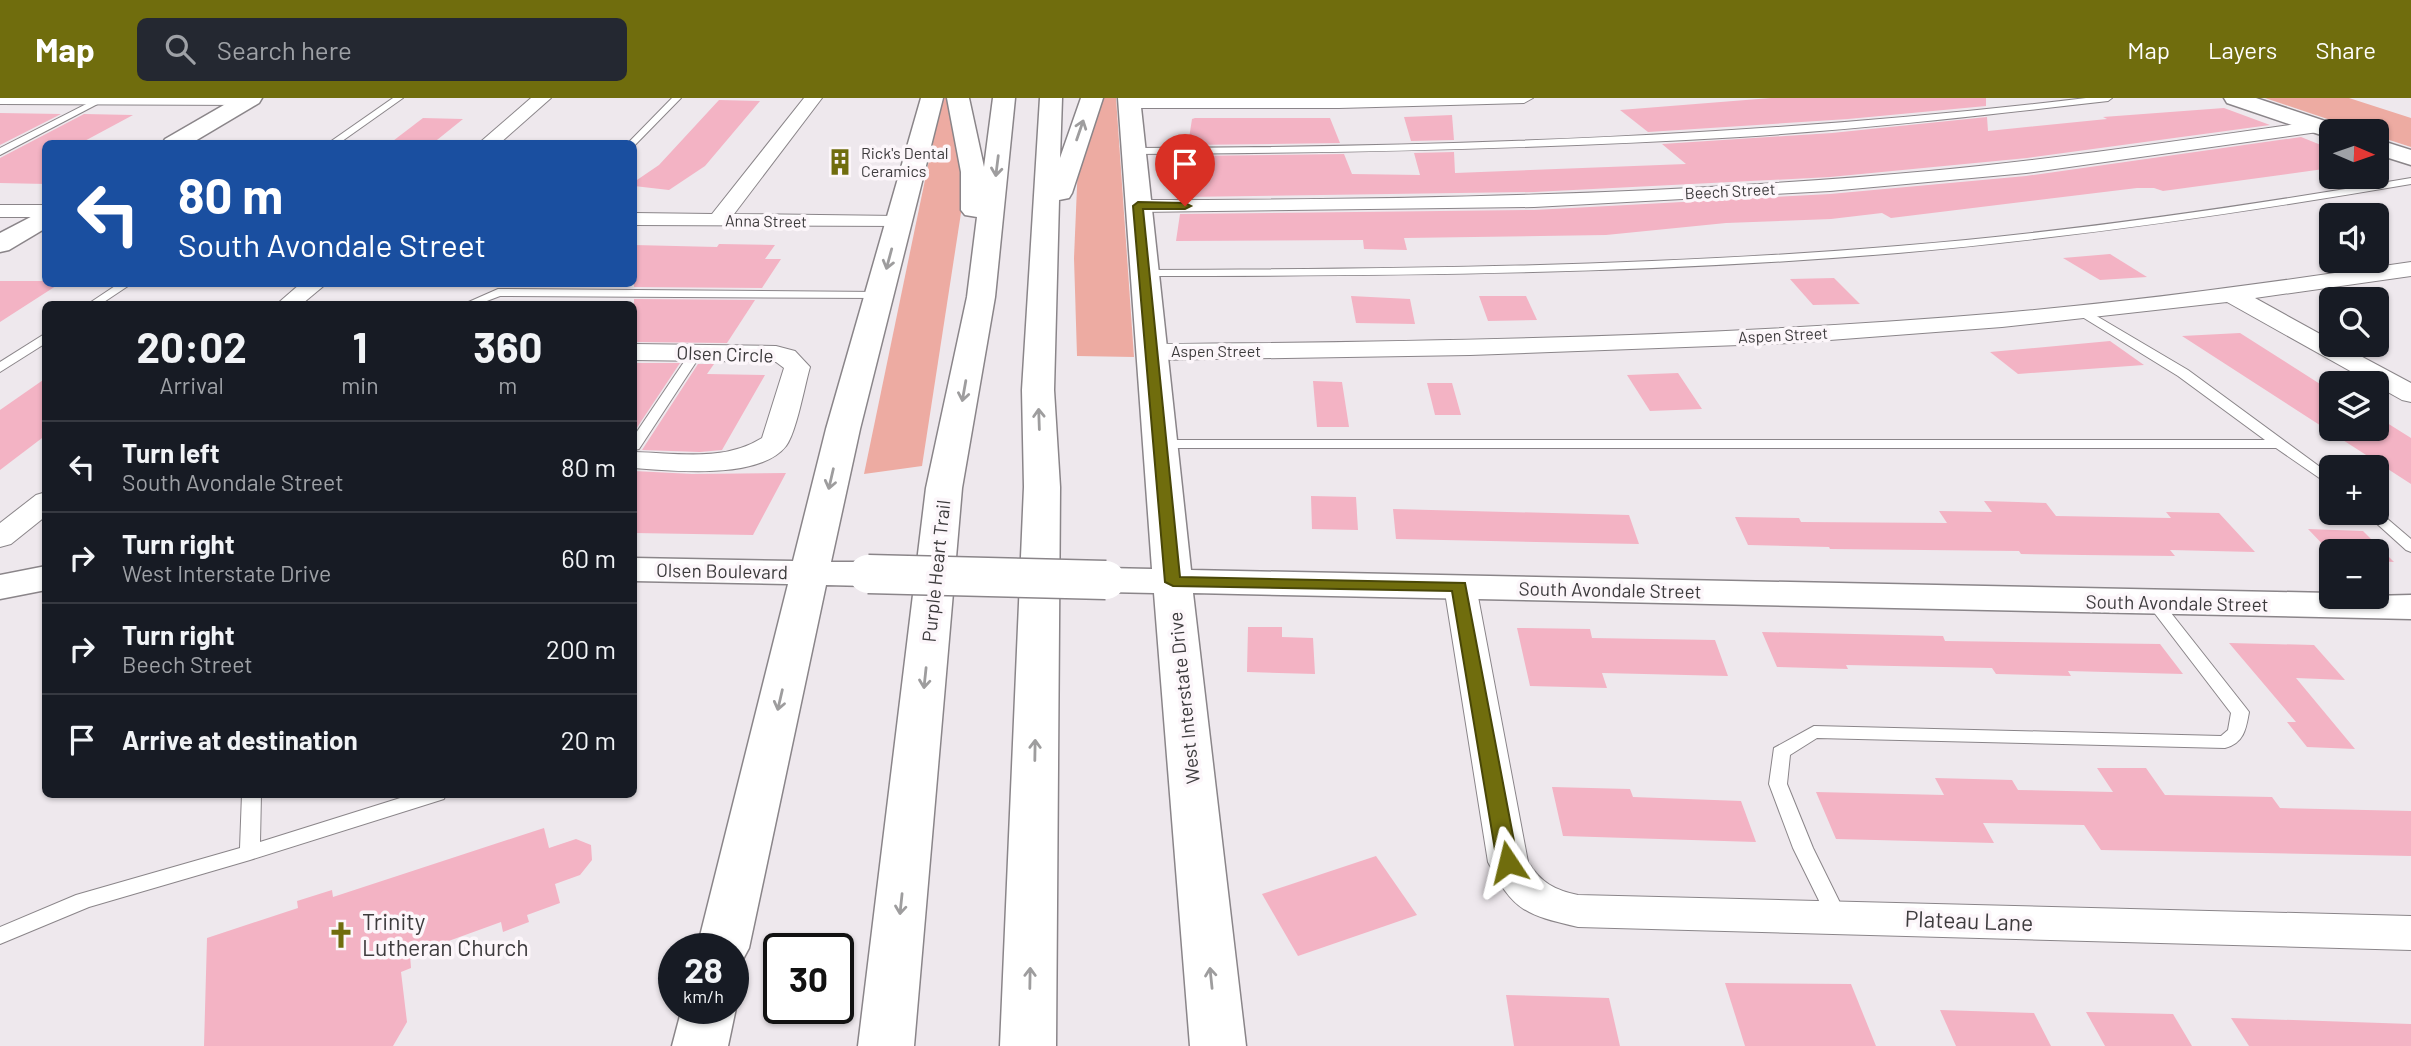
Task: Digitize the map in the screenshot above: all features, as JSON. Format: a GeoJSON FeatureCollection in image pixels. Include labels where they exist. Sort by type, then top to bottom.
{"type":"FeatureCollection","features":[{"type":"Feature","properties":{"kind":"main road"},"geometry":{"type":"LineString","coordinates":[[726,933],[843,429],[932,98]]}},
{"type":"Feature","properties":{"kind":"main road"},"geometry":{"type":"LineString","coordinates":[[958,98],[973,172],[981,296]]}},
{"type":"Feature","properties":{"kind":"main road","name":"Purple Heart Trail"},"geometry":{"type":"LineString","coordinates":[[886,1046],[944,488],[981,296],[1004,98]]}},
{"type":"Feature","properties":{"kind":"main road"},"geometry":{"type":"LineString","coordinates":[[1028,1046],[1042,487],[1038,390],[1051,98]]}},
{"type":"Feature","properties":{"kind":"main road"},"geometry":{"type":"LineString","coordinates":[[1044,242],[1092,98]]}},
{"type":"Feature","properties":{"kind":"main road"},"geometry":{"type":"LineString","coordinates":[[2235,98],[2319,127]]}},
{"type":"Feature","properties":{"kind":"main road"},"geometry":{"type":"LineString","coordinates":[[180,140],[249,99]]}},
{"type":"Feature","properties":{"kind":"main road","name":"West Interstate Drive"},"geometry":{"type":"LineString","coordinates":[[1129,101],[1159,444],[1218,1046]]}},
{"type":"Feature","properties":{"kind":"main road"},"geometry":{"type":"LineString","coordinates":[[2389,150],[2411,158]]}},
{"type":"Feature","properties":{"kind":"main road"},"geometry":{"type":"LineString","coordinates":[[0,244],[42,219]]}},
{"type":"Feature","properties":{"kind":"main road","name":"Olsen Boulevard"},"geometry":{"type":"LineString","coordinates":[[637,569],[810,573]]}},
{"type":"Feature","properties":{"kind":"main road","name":"South Avondale Street"},"geometry":{"type":"LineString","coordinates":[[810,573],[2411,607]]}},
{"type":"Feature","properties":{"kind":"main road"},"geometry":{"type":"LineString","coordinates":[[0,587],[42,580]]}},
{"type":"Feature","properties":{"kind":"main road"},"geometry":{"type":"LineString","coordinates":[[700,1046],[705,1024]]}},
{"type":"Feature","properties":{"kind":"street"},"geometry":{"type":"LineString","coordinates":[[491,140],[542,98]]}},
{"type":"Feature","properties":{"kind":"street"},"geometry":{"type":"LineString","coordinates":[[718,220],[813,98]]}},
{"type":"Feature","properties":{"kind":"street"},"geometry":{"type":"LineString","coordinates":[[1129,101],[1407,102],[1524,98]]}},
{"type":"Feature","properties":{"kind":"street"},"geometry":{"type":"LineString","coordinates":[[0,99],[249,99]]}},
{"type":"Feature","properties":{"kind":"street","name":"Beech Street"},"geometry":{"type":"LineString","coordinates":[[1138,206],[1487,203],[1803,187],[2045,165],[2319,130]]}},
{"type":"Feature","properties":{"kind":"street"},"geometry":{"type":"LineString","coordinates":[[0,211],[42,211]]}},
{"type":"Feature","properties":{"kind":"street","name":"Anna Street"},"geometry":{"type":"LineString","coordinates":[[637,219],[898,222]]}},
{"type":"Feature","properties":{"kind":"street","name":"Aspen Street"},"geometry":{"type":"LineString","coordinates":[[1151,352],[1390,350],[1800,335],[2083,312],[2411,269]]}},
{"type":"Feature","properties":{"kind":"street"},"geometry":{"type":"LineString","coordinates":[[292,301],[310,287]]}},
{"type":"Feature","properties":{"kind":"street"},"geometry":{"type":"LineString","coordinates":[[2230,294],[2411,394]]}},
{"type":"Feature","properties":{"kind":"street","name":"Olsen Circle"},"geometry":{"type":"LineString","coordinates":[[637,352],[776,354],[793,361],[797,367],[775,442],[756,454],[727,462],[637,460]]}},
{"type":"Feature","properties":{"kind":"street"},"geometry":{"type":"LineString","coordinates":[[0,538],[42,504]]}},
{"type":"Feature","properties":{"kind":"street","name":"Plateau Lane"},"geometry":{"type":"LineString","coordinates":[[1460,586],[1508,862],[1516,880],[1530,896],[1578,911],[2411,933]]}},
{"type":"Feature","properties":{"kind":"lane"},"geometry":{"type":"LineString","coordinates":[[337,140],[399,98]]}},
{"type":"Feature","properties":{"kind":"lane"},"geometry":{"type":"LineString","coordinates":[[635,140],[677,98]]}},
{"type":"Feature","properties":{"kind":"lane"},"geometry":{"type":"LineString","coordinates":[[1133,151],[1388,150],[1566,145],[1871,125],[2108,98]]}},
{"type":"Feature","properties":{"kind":"lane"},"geometry":{"type":"LineString","coordinates":[[0,152],[104,99]]}},
{"type":"Feature","properties":{"kind":"lane"},"geometry":{"type":"LineString","coordinates":[[0,143],[17,143]]}},
{"type":"Feature","properties":{"kind":"lane"},"geometry":{"type":"LineString","coordinates":[[1144,273],[1343,273],[1538,268],[1727,261],[1867,252],[2102,228],[2302,200],[2411,181]]}},
{"type":"Feature","properties":{"kind":"lane"},"geometry":{"type":"LineString","coordinates":[[99,301],[120,287]]}},
{"type":"Feature","properties":{"kind":"lane"},"geometry":{"type":"LineString","coordinates":[[475,301],[498,288],[879,295]]}},
{"type":"Feature","properties":{"kind":"lane"},"geometry":{"type":"LineString","coordinates":[[2083,312],[2183,373],[2319,473]]}},
{"type":"Feature","properties":{"kind":"lane"},"geometry":{"type":"LineString","coordinates":[[0,368],[42,340]]}},
{"type":"Feature","properties":{"kind":"lane"},"geometry":{"type":"LineString","coordinates":[[637,442],[696,353]]}},
{"type":"Feature","properties":{"kind":"lane"},"geometry":{"type":"LineString","coordinates":[[1159,444],[2279,444]]}},
{"type":"Feature","properties":{"kind":"lane"},"geometry":{"type":"LineString","coordinates":[[2386,525],[2411,547]]}},
{"type":"Feature","properties":{"kind":"lane"},"geometry":{"type":"LineString","coordinates":[[1837,917],[1803,848],[1778,784],[1781,752],[1814,732],[2225,742],[2238,732],[2240,712],[2154,602]]}},
{"type":"Feature","properties":{"kind":"lane"},"geometry":{"type":"LineString","coordinates":[[250,852],[252,798]]}},
{"type":"Feature","properties":{"kind":"lane"},"geometry":{"type":"LineString","coordinates":[[0,936],[83,901],[424,798]]}},
{"type":"Feature","properties":{"kind":"shaded area"},"geometry":{"type":"Polygon","coordinates":[[[942,98],[953,98],[965,187],[922,466],[864,474],[942,98]]]}},
{"type":"Feature","properties":{"kind":"shaded area"},"geometry":{"type":"Polygon","coordinates":[[[1099,98],[1116,98],[1134,357],[1077,356],[1074,258],[1078,163],[1099,98]]]}},
{"type":"Feature","properties":{"kind":"shaded area"},"geometry":{"type":"Polygon","coordinates":[[[2265,98],[2349,98],[2411,118],[2411,147],[2389,140],[2389,119],[2327,119],[2265,98]]]}},
{"type":"Feature","properties":{"kind":"building"},"geometry":{"type":"Polygon","coordinates":[[[1771,98],[1986,98],[1986,106],[1848,119],[1648,132],[1620,110],[1771,98]]]}},
{"type":"Feature","properties":{"kind":"building"},"geometry":{"type":"Polygon","coordinates":[[[719,100],[760,101],[705,166],[669,190],[637,186],[637,180],[659,165],[719,100]]]}},
{"type":"Feature","properties":{"kind":"building"},"geometry":{"type":"Polygon","coordinates":[[[2224,108],[2270,125],[2027,158],[1830,177],[1534,192],[1182,197],[1187,156],[1344,154],[1352,174],[1420,175],[1414,153],[1454,152],[1455,173],[1686,164],[1662,144],[1832,133],[1987,117],[1988,131],[2107,119],[2103,117],[2224,108]]]}},
{"type":"Feature","properties":{"kind":"building"},"geometry":{"type":"Polygon","coordinates":[[[0,113],[61,114],[0,145],[0,113]]]}},
{"type":"Feature","properties":{"kind":"building"},"geometry":{"type":"Polygon","coordinates":[[[84,114],[133,115],[86,140],[42,140],[42,184],[0,183],[0,158],[84,114]]]}},
{"type":"Feature","properties":{"kind":"building"},"geometry":{"type":"Polygon","coordinates":[[[1452,115],[1454,140],[1411,141],[1404,117],[1452,115]]]}},
{"type":"Feature","properties":{"kind":"building"},"geometry":{"type":"Polygon","coordinates":[[[423,118],[463,119],[437,140],[394,140],[423,118]]]}},
{"type":"Feature","properties":{"kind":"building"},"geometry":{"type":"Polygon","coordinates":[[[1330,118],[1340,143],[1188,145],[1192,119],[1330,118]]]}},
{"type":"Feature","properties":{"kind":"building"},"geometry":{"type":"Polygon","coordinates":[[[2301,137],[2319,144],[2319,170],[2163,191],[2137,188],[1891,218],[1882,213],[1831,219],[1726,223],[1606,235],[1404,238],[1407,250],[1364,249],[1363,240],[1176,241],[1180,214],[1534,210],[1830,194],[2026,176],[2301,137]]]}},
{"type":"Feature","properties":{"kind":"building"},"geometry":{"type":"Polygon","coordinates":[[[719,244],[775,245],[765,259],[781,259],[762,288],[634,287],[637,287],[637,245],[717,247],[719,244]]]}},
{"type":"Feature","properties":{"kind":"building"},"geometry":{"type":"Polygon","coordinates":[[[2110,254],[2147,277],[2100,280],[2063,258],[2110,254]]]}},
{"type":"Feature","properties":{"kind":"building"},"geometry":{"type":"Polygon","coordinates":[[[1834,278],[1860,304],[1813,305],[1790,279],[1834,278]]]}},
{"type":"Feature","properties":{"kind":"building"},"geometry":{"type":"Polygon","coordinates":[[[0,281],[42,281],[42,287],[54,287],[0,322],[0,281]]]}},
{"type":"Feature","properties":{"kind":"building"},"geometry":{"type":"Polygon","coordinates":[[[1351,296],[1410,299],[1415,324],[1356,323],[1351,296]]]}},
{"type":"Feature","properties":{"kind":"building"},"geometry":{"type":"Polygon","coordinates":[[[1479,296],[1526,296],[1537,320],[1488,321],[1479,296]]]}},
{"type":"Feature","properties":{"kind":"building"},"geometry":{"type":"Polygon","coordinates":[[[755,300],[727,343],[637,342],[637,301],[634,301],[755,300]]]}},
{"type":"Feature","properties":{"kind":"building"},"geometry":{"type":"Polygon","coordinates":[[[2240,333],[2319,383],[2319,425],[2182,336],[2240,333]]]}},
{"type":"Feature","properties":{"kind":"building"},"geometry":{"type":"Polygon","coordinates":[[[2110,341],[2144,365],[2018,374],[1990,352],[2110,341]]]}},
{"type":"Feature","properties":{"kind":"building"},"geometry":{"type":"Polygon","coordinates":[[[637,363],[680,363],[637,428],[637,363]]]}},
{"type":"Feature","properties":{"kind":"building"},"geometry":{"type":"Polygon","coordinates":[[[698,364],[714,364],[707,374],[765,375],[722,450],[642,450],[698,364]]]}},
{"type":"Feature","properties":{"kind":"building"},"geometry":{"type":"Polygon","coordinates":[[[1678,373],[1702,409],[1650,411],[1627,375],[1678,373]]]}},
{"type":"Feature","properties":{"kind":"building"},"geometry":{"type":"Polygon","coordinates":[[[42,381],[42,438],[0,470],[0,410],[42,381]]]}},
{"type":"Feature","properties":{"kind":"building"},"geometry":{"type":"Polygon","coordinates":[[[1313,381],[1342,382],[1349,427],[1317,427],[1313,381]]]}},
{"type":"Feature","properties":{"kind":"building"},"geometry":{"type":"Polygon","coordinates":[[[1427,383],[1452,383],[1461,415],[1435,415],[1427,383]]]}},
{"type":"Feature","properties":{"kind":"building"},"geometry":{"type":"Polygon","coordinates":[[[2389,424],[2411,438],[2411,484],[2389,470],[2389,455],[2366,455],[2344,441],[2389,441],[2389,424]]]}},
{"type":"Feature","properties":{"kind":"building"},"geometry":{"type":"Polygon","coordinates":[[[637,471],[692,474],[786,473],[753,535],[637,533],[637,471]]]}},
{"type":"Feature","properties":{"kind":"building"},"geometry":{"type":"Polygon","coordinates":[[[1311,496],[1356,497],[1358,530],[1312,529],[1311,496]]]}},
{"type":"Feature","properties":{"kind":"building"},"geometry":{"type":"Polygon","coordinates":[[[1984,501],[2046,503],[2056,516],[2171,518],[2166,512],[2219,513],[2255,552],[2170,550],[2175,556],[2083,555],[1748,545],[1735,517],[1799,518],[1801,522],[1947,523],[1939,511],[1992,512],[1984,501]]]}},
{"type":"Feature","properties":{"kind":"building"},"geometry":{"type":"Polygon","coordinates":[[[1393,509],[1629,515],[1639,544],[1396,539],[1393,509]]]}},
{"type":"Feature","properties":{"kind":"building"},"geometry":{"type":"Polygon","coordinates":[[[2308,529],[2363,531],[2371,539],[2319,539],[2308,529]]]}},
{"type":"Feature","properties":{"kind":"building"},"geometry":{"type":"Polygon","coordinates":[[[1248,627],[1282,627],[1282,637],[1313,638],[1315,674],[1247,672],[1248,627]]]}},
{"type":"Feature","properties":{"kind":"building"},"geometry":{"type":"Polygon","coordinates":[[[1517,628],[1590,629],[1592,638],[1715,640],[1728,676],[1602,673],[1607,688],[1530,686],[1517,628]]]}},
{"type":"Feature","properties":{"kind":"building"},"geometry":{"type":"Polygon","coordinates":[[[1762,632],[1943,636],[1945,641],[2160,644],[2183,674],[2068,671],[2071,676],[1996,674],[1992,668],[1846,665],[1848,669],[1777,667],[1762,632]]]}},
{"type":"Feature","properties":{"kind":"building"},"geometry":{"type":"Polygon","coordinates":[[[2229,643],[2314,645],[2345,680],[2296,678],[2355,749],[2307,747],[2287,722],[2296,722],[2229,643]]]}},
{"type":"Feature","properties":{"kind":"building"},"geometry":{"type":"Polygon","coordinates":[[[2097,768],[2146,768],[2165,795],[2272,797],[2280,808],[2411,811],[2411,856],[2101,850],[2084,825],[1983,823],[1994,843],[1836,839],[1816,792],[1944,795],[1935,778],[2012,780],[2018,790],[2113,792],[2097,768]]]}},
{"type":"Feature","properties":{"kind":"building"},"geometry":{"type":"Polygon","coordinates":[[[1552,787],[1630,789],[1633,797],[1741,801],[1756,842],[1563,836],[1552,787]]]}},
{"type":"Feature","properties":{"kind":"building","name":"Trinity Lutheran Church"},"geometry":{"type":"Polygon","coordinates":[[[544,828],[549,848],[576,839],[591,845],[592,860],[580,875],[555,884],[560,903],[527,915],[529,922],[503,932],[501,922],[410,955],[411,968],[401,972],[407,1022],[393,1046],[204,1046],[207,938],[298,908],[297,901],[332,890],[333,897],[544,828]]]}},
{"type":"Feature","properties":{"kind":"building"},"geometry":{"type":"Polygon","coordinates":[[[1376,856],[1417,915],[1298,956],[1262,894],[1376,856]]]}},
{"type":"Feature","properties":{"kind":"building"},"geometry":{"type":"Polygon","coordinates":[[[1725,983],[1851,984],[1876,1046],[1745,1046],[1725,983]]]}},
{"type":"Feature","properties":{"kind":"building"},"geometry":{"type":"Polygon","coordinates":[[[1506,995],[1609,998],[1620,1046],[1514,1046],[1506,995]]]}},
{"type":"Feature","properties":{"kind":"building"},"geometry":{"type":"Polygon","coordinates":[[[1940,1010],[2034,1013],[2051,1046],[1956,1046],[1940,1010]]]}},
{"type":"Feature","properties":{"kind":"building"},"geometry":{"type":"Polygon","coordinates":[[[2086,1012],[2173,1014],[2192,1046],[2105,1046],[2086,1012]]]}},
{"type":"Feature","properties":{"kind":"building"},"geometry":{"type":"Polygon","coordinates":[[[2231,1018],[2411,1024],[2411,1046],[2249,1046],[2231,1018]]]}},
{"type":"Feature","properties":{"kind":"place","name":"Rick's Dental Ceramics"},"geometry":{"type":"Point","coordinates":[840,162]}},
{"type":"Feature","properties":{"kind":"place","name":"Trinity Lutheran Church"},"geometry":{"type":"Point","coordinates":[341,935]}},
{"type":"Feature","properties":{"kind":"route"},"geometry":{"type":"LineString","coordinates":[[1185,206],[1138,206],[1173,582],[1460,586],[1508,862]]}}]}
